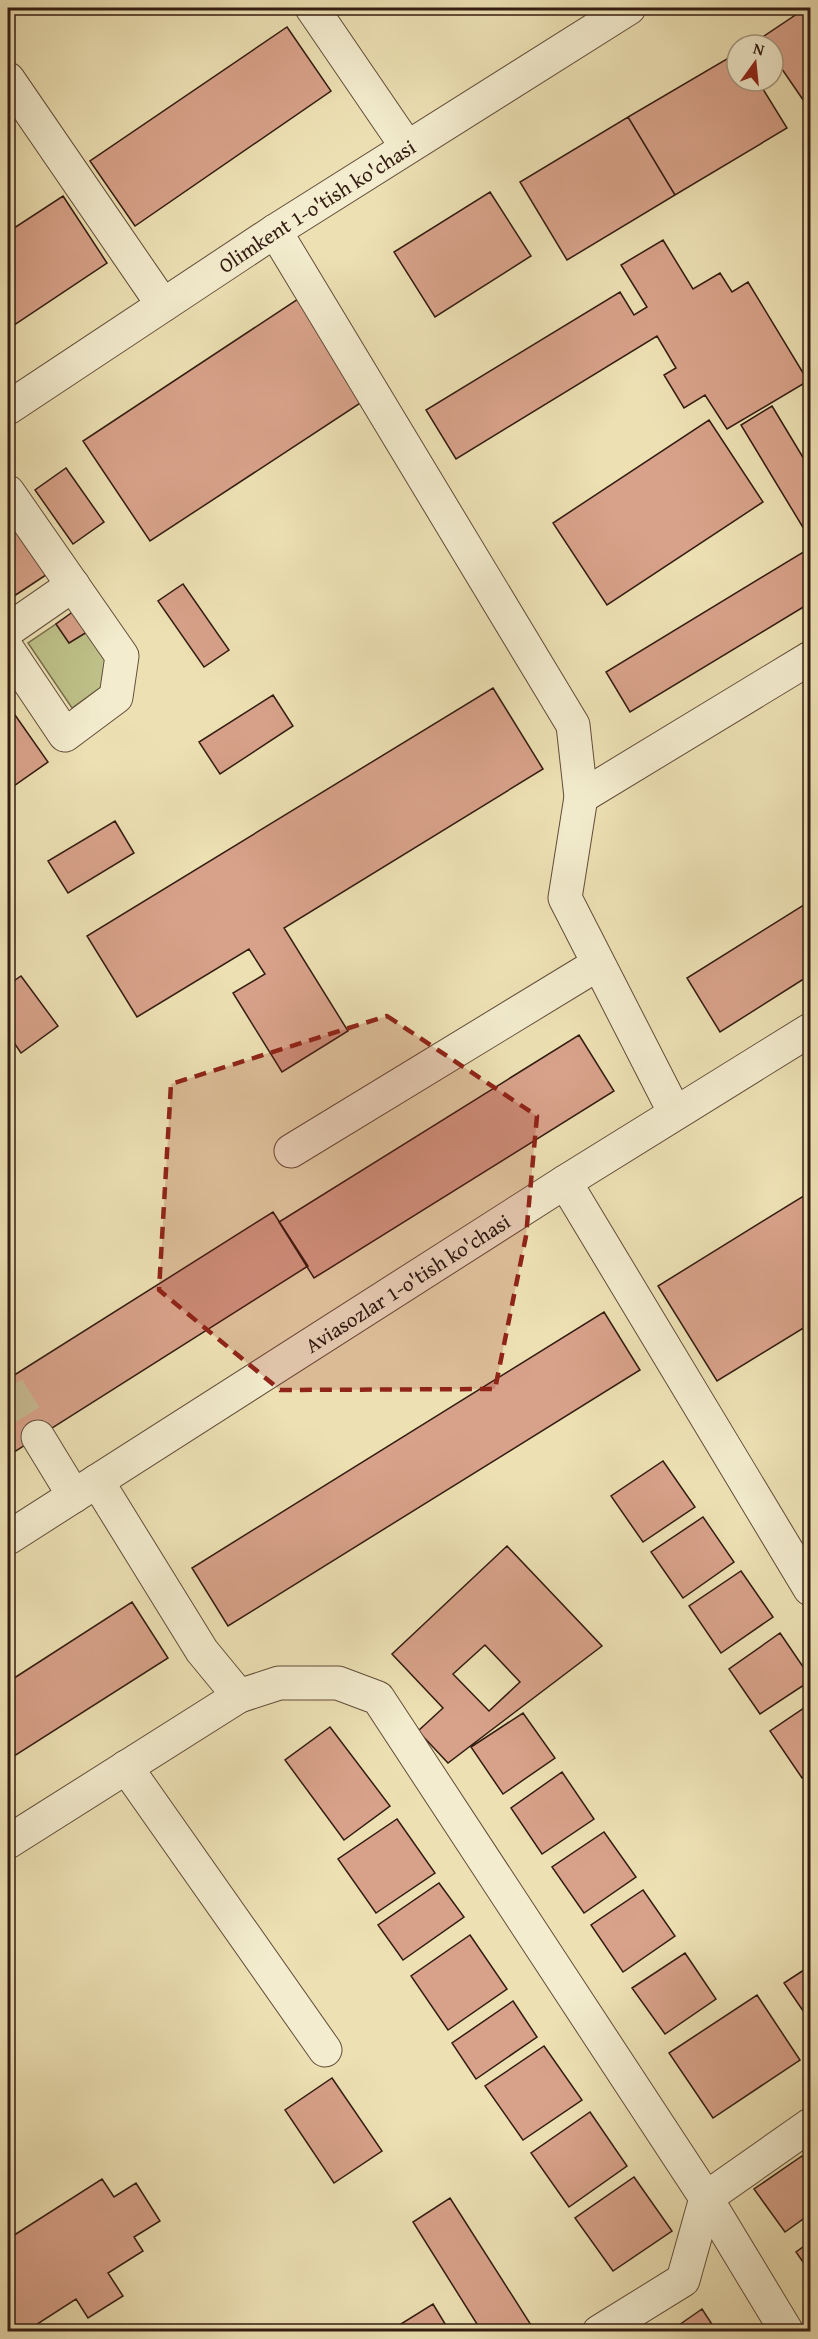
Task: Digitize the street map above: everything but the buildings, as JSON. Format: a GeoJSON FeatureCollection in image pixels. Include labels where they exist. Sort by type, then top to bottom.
{"type":"FeatureCollection","features":[{"type":"Feature","properties":{"kind":"street"},"geometry":{"type":"LineString","coordinates":[[312,8],[407,147]]}},
{"type":"Feature","properties":{"kind":"street","name":"Olimkent 1-o'tish ko'chasi"},"geometry":{"type":"LineString","coordinates":[[8,408],[275,231],[629,8]]}},
{"type":"Feature","properties":{"kind":"street"},"geometry":{"type":"LineString","coordinates":[[8,79],[163,305]]}},
{"type":"Feature","properties":{"kind":"street"},"geometry":{"type":"LineString","coordinates":[[275,231],[573,725],[581,797],[565,898],[675,1113]]}},
{"type":"Feature","properties":{"kind":"street"},"geometry":{"type":"LineString","coordinates":[[8,492],[122,656],[116,697],[64,735],[8,650]]}},
{"type":"Feature","properties":{"kind":"street"},"geometry":{"type":"LineString","coordinates":[[8,630],[73,585]]}},
{"type":"Feature","properties":{"kind":"street"},"geometry":{"type":"LineString","coordinates":[[581,797],[810,658]]}},
{"type":"Feature","properties":{"kind":"street"},"geometry":{"type":"LineString","coordinates":[[291,1151],[598,964]]}},
{"type":"Feature","properties":{"kind":"street","name":"Aviasozlar 1-o'tish ko'chasi"},"geometry":{"type":"LineString","coordinates":[[8,1539],[565,1182],[810,1030]]}},
{"type":"Feature","properties":{"kind":"street"},"geometry":{"type":"LineString","coordinates":[[565,1182],[810,1588]]}},
{"type":"Feature","properties":{"kind":"street"},"geometry":{"type":"LineString","coordinates":[[38,1437],[86,1488],[202,1651],[239,1696]]}},
{"type":"Feature","properties":{"kind":"street"},"geometry":{"type":"LineString","coordinates":[[8,1842],[239,1696],[279,1683],[338,1683],[378,1698],[706,2198],[787,2331]]}},
{"type":"Feature","properties":{"kind":"street"},"geometry":{"type":"LineString","coordinates":[[126,1767],[326,2050]]}},
{"type":"Feature","properties":{"kind":"street"},"geometry":{"type":"LineString","coordinates":[[599,2331],[683,2280],[706,2198],[810,2125]]}},
{"type":"Feature","properties":{"kind":"highlighted area"},"geometry":{"type":"Polygon","coordinates":[[[387,1016],[537,1116],[526,1236],[495,1389],[280,1390],[159,1290],[171,1084],[387,1016]]]}},
{"type":"Feature","properties":{"kind":"green space"},"geometry":{"type":"Polygon","coordinates":[[[56,624],[69,643],[87,632],[111,662],[108,682],[72,708],[28,643],[56,624]]]}},
{"type":"Feature","properties":{"kind":"tunnel"},"geometry":{"type":"LineString","coordinates":[[8,1388],[38,1437]]}}]}
